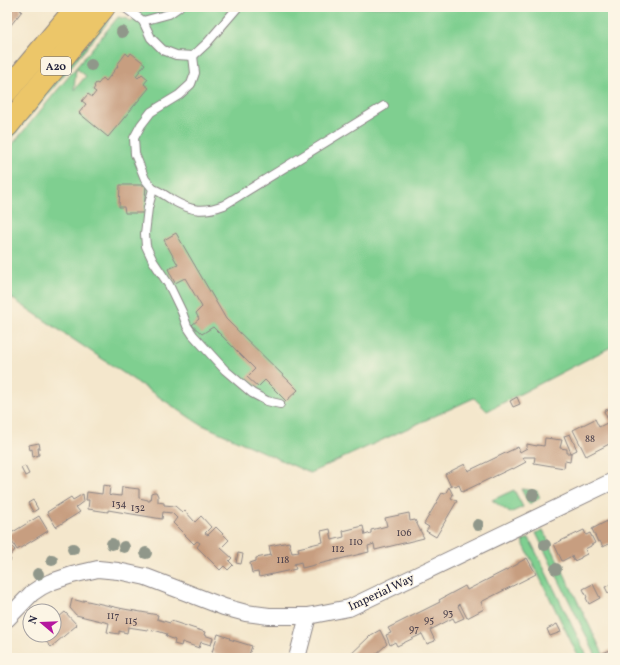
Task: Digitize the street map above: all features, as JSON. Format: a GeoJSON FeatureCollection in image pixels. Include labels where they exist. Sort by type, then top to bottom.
{"type":"FeatureCollection","features":[{"type":"Feature","properties":{"kind":"highway","name":"A20"},"geometry":{"type":"LineString","coordinates":[[7,91],[77,7]]}},
{"type":"Feature","properties":{"kind":"highway","name":"A20"},"geometry":{"type":"LineString","coordinates":[[7,126],[104,7]]}},
{"type":"Feature","properties":{"kind":"street","name":"Imperial Way"},"geometry":{"type":"LineString","coordinates":[[7,619],[32,593],[41,587],[72,574],[98,569],[118,571],[146,577],[224,607],[269,616],[308,616],[349,608],[613,481]]}},
{"type":"Feature","properties":{"kind":"street"},"geometry":{"type":"LineString","coordinates":[[297,658],[308,616]]}},
{"type":"Feature","properties":{"kind":"lane"},"geometry":{"type":"LineString","coordinates":[[124,7],[143,21],[152,38],[163,50],[176,55],[193,56],[207,43],[238,7]]}},
{"type":"Feature","properties":{"kind":"lane"},"geometry":{"type":"LineString","coordinates":[[143,21],[169,14],[179,7]]}},
{"type":"Feature","properties":{"kind":"lane"},"geometry":{"type":"LineString","coordinates":[[193,56],[195,73],[191,84],[179,95],[151,112],[141,125],[134,138],[135,154],[145,179],[152,189],[161,192],[172,200],[188,208],[206,210],[224,205],[384,106]]}},
{"type":"Feature","properties":{"kind":"lane"},"geometry":{"type":"LineString","coordinates":[[152,189],[145,234],[146,246],[169,285],[187,326],[193,335],[225,370],[252,393],[267,401],[280,404]]}},
{"type":"Feature","properties":{"kind":"green space"},"geometry":{"type":"Polygon","coordinates":[[[143,7],[613,7],[613,346],[487,411],[474,398],[310,473],[198,423],[7,295],[7,151],[118,17],[127,19],[131,23],[143,7]],[[76,68],[74,90],[86,76],[76,68]]]}},
{"type":"Feature","properties":{"kind":"green space"},"geometry":{"type":"Polygon","coordinates":[[[109,17],[112,17],[7,144],[7,139],[102,23],[109,17]]]}},
{"type":"Feature","properties":{"kind":"green space"},"geometry":{"type":"Polygon","coordinates":[[[521,489],[537,491],[540,498],[529,504],[521,489]]]}},
{"type":"Feature","properties":{"kind":"green space"},"geometry":{"type":"Polygon","coordinates":[[[514,490],[523,507],[510,513],[492,500],[514,490]]]}},
{"type":"Feature","properties":{"kind":"green space"},"geometry":{"type":"Polygon","coordinates":[[[543,530],[605,658],[597,658],[536,533],[543,530]]]}},
{"type":"Feature","properties":{"kind":"green space"},"geometry":{"type":"Polygon","coordinates":[[[529,538],[588,658],[579,658],[522,541],[529,538]]]}},
{"type":"Feature","properties":{"kind":"building"},"geometry":{"type":"Polygon","coordinates":[[[7,7],[22,7],[20,10],[22,11],[7,30],[7,7]]]}},
{"type":"Feature","properties":{"kind":"building"},"geometry":{"type":"Polygon","coordinates":[[[126,53],[129,56],[131,53],[145,64],[136,76],[138,78],[142,74],[148,79],[144,84],[149,88],[108,137],[79,113],[86,104],[82,101],[88,94],[92,97],[96,92],[93,90],[96,83],[98,84],[103,78],[106,81],[126,53]]]}},
{"type":"Feature","properties":{"kind":"building"},"geometry":{"type":"Polygon","coordinates":[[[120,185],[146,185],[143,213],[125,213],[124,207],[119,207],[120,185]]]}},
{"type":"Feature","properties":{"kind":"building"},"geometry":{"type":"Polygon","coordinates":[[[176,233],[226,319],[298,390],[286,401],[265,380],[258,387],[247,377],[255,369],[213,327],[202,334],[192,325],[199,319],[196,313],[202,307],[185,278],[175,283],[168,269],[178,265],[164,240],[176,233]]]}},
{"type":"Feature","properties":{"kind":"building"},"geometry":{"type":"Polygon","coordinates":[[[517,397],[520,404],[513,407],[510,401],[517,397]]]}},
{"type":"Feature","properties":{"kind":"building"},"geometry":{"type":"Polygon","coordinates":[[[613,406],[613,442],[586,456],[573,430],[595,419],[599,427],[609,422],[604,411],[613,406]]]}},
{"type":"Feature","properties":{"kind":"building"},"geometry":{"type":"Polygon","coordinates":[[[570,434],[577,450],[571,453],[564,436],[570,434]]]}},
{"type":"Feature","properties":{"kind":"building"},"geometry":{"type":"Polygon","coordinates":[[[545,438],[562,440],[560,448],[567,449],[567,453],[571,453],[570,462],[565,461],[564,468],[534,463],[535,457],[524,457],[523,458],[526,462],[462,492],[459,485],[455,487],[454,485],[451,487],[445,474],[465,464],[468,471],[518,447],[520,452],[527,448],[527,444],[544,446],[545,438]]]}},
{"type":"Feature","properties":{"kind":"building"},"geometry":{"type":"Polygon","coordinates":[[[39,443],[39,455],[33,457],[32,449],[30,450],[29,445],[39,443]]]}},
{"type":"Feature","properties":{"kind":"building"},"geometry":{"type":"Polygon","coordinates":[[[25,466],[29,474],[25,476],[21,468],[25,466]]]}},
{"type":"Feature","properties":{"kind":"building"},"geometry":{"type":"Polygon","coordinates":[[[103,485],[110,486],[110,496],[121,496],[122,487],[139,489],[139,498],[150,501],[151,493],[156,492],[158,502],[164,503],[164,505],[175,506],[183,513],[185,511],[195,522],[201,516],[211,527],[205,533],[208,535],[216,527],[229,540],[221,548],[232,558],[229,561],[233,565],[228,570],[224,566],[220,570],[197,547],[200,543],[197,541],[194,544],[173,523],[177,518],[172,513],[163,512],[162,519],[108,510],[108,512],[88,509],[89,500],[86,500],[87,492],[102,494],[103,485]]]}},
{"type":"Feature","properties":{"kind":"building"},"geometry":{"type":"Polygon","coordinates":[[[449,487],[453,495],[451,498],[457,501],[436,537],[426,531],[429,527],[424,524],[442,493],[445,494],[449,487]]]}},
{"type":"Feature","properties":{"kind":"building"},"geometry":{"type":"Polygon","coordinates":[[[83,494],[84,501],[76,507],[80,512],[56,527],[47,512],[71,497],[73,500],[83,494]]]}},
{"type":"Feature","properties":{"kind":"building"},"geometry":{"type":"Polygon","coordinates":[[[33,500],[38,509],[33,512],[28,503],[33,500]]]}},
{"type":"Feature","properties":{"kind":"building"},"geometry":{"type":"Polygon","coordinates":[[[409,513],[410,521],[415,520],[424,538],[375,550],[374,544],[368,546],[369,552],[302,568],[301,562],[294,564],[296,569],[259,577],[258,572],[252,573],[250,563],[256,561],[256,558],[271,555],[269,546],[289,542],[292,553],[299,552],[298,548],[323,542],[321,531],[330,529],[332,540],[344,537],[343,531],[363,526],[365,535],[371,533],[371,530],[387,526],[385,518],[409,513]]]}},
{"type":"Feature","properties":{"kind":"building"},"geometry":{"type":"Polygon","coordinates":[[[39,516],[48,531],[17,550],[8,535],[39,516]]]}},
{"type":"Feature","properties":{"kind":"building"},"geometry":{"type":"Polygon","coordinates":[[[613,518],[613,542],[603,547],[600,541],[598,542],[592,529],[613,518]]]}},
{"type":"Feature","properties":{"kind":"building"},"geometry":{"type":"Polygon","coordinates":[[[584,530],[586,535],[590,533],[595,543],[585,549],[587,554],[581,558],[574,561],[572,556],[562,561],[554,544],[584,530]]]}},
{"type":"Feature","properties":{"kind":"building"},"geometry":{"type":"Polygon","coordinates":[[[7,541],[15,550],[9,557],[11,560],[7,564],[7,541]]]}},
{"type":"Feature","properties":{"kind":"building"},"geometry":{"type":"Polygon","coordinates":[[[238,553],[243,554],[241,564],[236,563],[238,553]]]}},
{"type":"Feature","properties":{"kind":"building"},"geometry":{"type":"Polygon","coordinates":[[[527,558],[536,574],[481,602],[484,609],[467,618],[460,604],[458,606],[464,618],[455,622],[453,618],[430,630],[435,641],[427,644],[422,634],[397,646],[395,642],[390,645],[386,635],[391,633],[388,628],[440,602],[439,600],[465,586],[467,590],[527,558]]]}},
{"type":"Feature","properties":{"kind":"building"},"geometry":{"type":"Polygon","coordinates":[[[613,583],[613,591],[608,593],[605,587],[613,583]]]}},
{"type":"Feature","properties":{"kind":"building"},"geometry":{"type":"Polygon","coordinates":[[[593,584],[600,598],[589,604],[583,589],[593,584]]]}},
{"type":"Feature","properties":{"kind":"building"},"geometry":{"type":"Polygon","coordinates":[[[72,599],[158,615],[157,619],[170,623],[171,621],[205,632],[204,635],[213,638],[211,645],[201,642],[199,648],[182,642],[181,646],[174,644],[175,640],[166,636],[167,634],[154,630],[128,627],[127,633],[119,631],[119,634],[107,632],[109,623],[76,615],[70,608],[72,599]]]}},
{"type":"Feature","properties":{"kind":"building"},"geometry":{"type":"Polygon","coordinates":[[[65,612],[77,625],[62,638],[62,614],[65,612]]]}},
{"type":"Feature","properties":{"kind":"building"},"geometry":{"type":"Polygon","coordinates":[[[557,624],[561,632],[550,636],[547,629],[557,624]]]}},
{"type":"Feature","properties":{"kind":"building"},"geometry":{"type":"Polygon","coordinates":[[[380,630],[387,644],[372,658],[347,658],[371,635],[380,630]]]}},
{"type":"Feature","properties":{"kind":"building"},"geometry":{"type":"Polygon","coordinates":[[[218,634],[252,646],[248,658],[228,658],[212,652],[218,634]]]}},
{"type":"Feature","properties":{"kind":"building"},"geometry":{"type":"Polygon","coordinates":[[[47,643],[56,643],[51,647],[47,643]]]}},
{"type":"Feature","properties":{"kind":"building"},"geometry":{"type":"Polygon","coordinates":[[[613,649],[613,658],[605,658],[603,653],[613,649]]]}}]}
